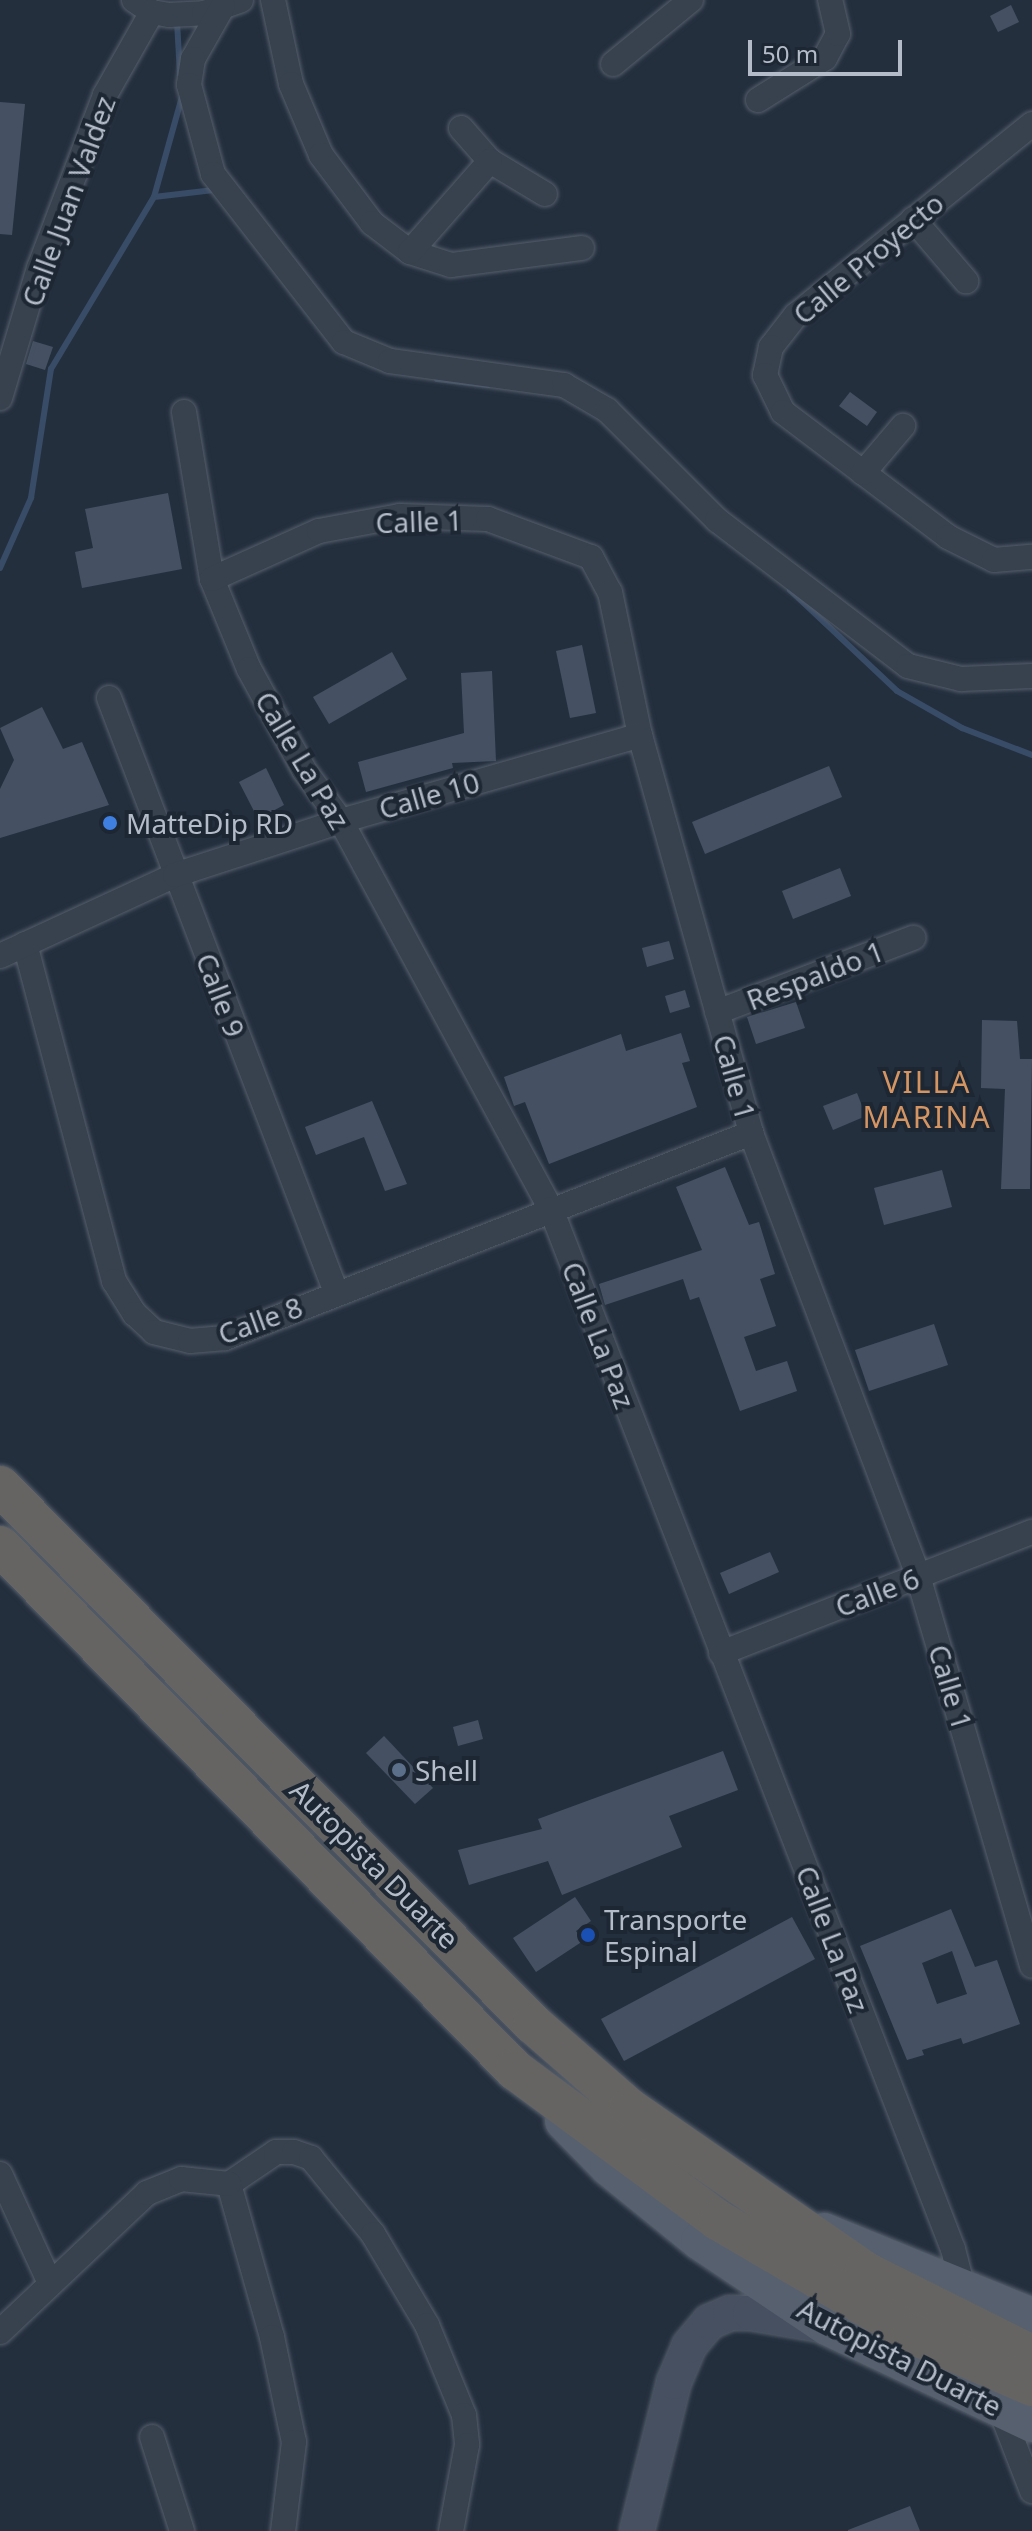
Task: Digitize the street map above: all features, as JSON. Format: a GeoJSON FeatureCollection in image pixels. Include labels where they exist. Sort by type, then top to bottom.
{"type":"FeatureCollection","features":[{"type":"Feature","properties":{"kind":"highway","name":"Autopista Duarte"},"geometry":{"type":"LineString","coordinates":[[0,1486],[533,2024],[629,2108],[864,2271],[1032,2355]]}},
{"type":"Feature","properties":{"kind":"highway","name":"Autopista Duarte"},"geometry":{"type":"LineString","coordinates":[[0,1546],[515,2070],[718,2220],[912,2334],[1032,2386]]}},
{"type":"Feature","properties":{"kind":"main road","name":"Autopista Duarte"},"geometry":{"type":"LineString","coordinates":[[515,2070],[609,2167],[700,2241],[827,2326],[1016,2417]]}},
{"type":"Feature","properties":{"kind":"main road","name":"Autopista Duarte"},"geometry":{"type":"LineString","coordinates":[[775,2212],[1032,2317]]}},
{"type":"Feature","properties":{"kind":"main road"},"geometry":{"type":"LineString","coordinates":[[637,2531],[663,2419],[689,2346],[709,2322],[730,2313],[827,2326]]}},
{"type":"Feature","properties":{"kind":"street"},"geometry":{"type":"LineString","coordinates":[[273,0],[291,84],[321,155],[372,223],[410,252],[451,265],[582,248]]}},
{"type":"Feature","properties":{"kind":"street"},"geometry":{"type":"LineString","coordinates":[[613,64],[691,0]]}},
{"type":"Feature","properties":{"kind":"street"},"geometry":{"type":"LineString","coordinates":[[758,100],[825,58],[838,34],[830,0]]}},
{"type":"Feature","properties":{"kind":"street"},"geometry":{"type":"LineString","coordinates":[[152,9],[223,6]]}},
{"type":"Feature","properties":{"kind":"street"},"geometry":{"type":"LineString","coordinates":[[223,6],[193,59],[189,85],[213,174],[344,342],[390,361],[564,385],[607,410],[717,520],[908,666],[961,679],[1032,676]]}},
{"type":"Feature","properties":{"kind":"street","name":"Calle Juan Valdez"},"geometry":{"type":"LineString","coordinates":[[0,398],[39,268],[105,95],[152,9]]}},
{"type":"Feature","properties":{"kind":"street","name":"Calle Proyecto"},"geometry":{"type":"LineString","coordinates":[[1032,124],[796,315],[780,332],[766,360],[769,389],[783,412],[863,473],[971,551],[994,560],[1032,557]]}},
{"type":"Feature","properties":{"kind":"street"},"geometry":{"type":"LineString","coordinates":[[461,128],[490,161],[545,194]]}},
{"type":"Feature","properties":{"kind":"street"},"geometry":{"type":"LineString","coordinates":[[410,252],[490,161]]}},
{"type":"Feature","properties":{"kind":"street"},"geometry":{"type":"LineString","coordinates":[[913,219],[966,281]]}},
{"type":"Feature","properties":{"kind":"street","name":"Calle La Paz"},"geometry":{"type":"LineString","coordinates":[[184,412],[212,579],[249,669],[304,770],[341,821],[551,1209],[953,2249],[963,2288]]}},
{"type":"Feature","properties":{"kind":"street"},"geometry":{"type":"LineString","coordinates":[[863,473],[903,426]]}},
{"type":"Feature","properties":{"kind":"street","name":"Calle 1"},"geometry":{"type":"LineString","coordinates":[[212,579],[319,531],[400,516],[488,519],[556,541],[591,557],[610,592],[640,735],[751,1133],[918,1576],[1025,1905],[1032,1966]]}},
{"type":"Feature","properties":{"kind":"street","name":"Calle 9"},"geometry":{"type":"LineString","coordinates":[[109,698],[336,1292]]}},
{"type":"Feature","properties":{"kind":"street","name":"Calle 10"},"geometry":{"type":"LineString","coordinates":[[0,956],[175,875],[341,821],[640,735]]}},
{"type":"Feature","properties":{"kind":"street","name":"Respaldo 1"},"geometry":{"type":"LineString","coordinates":[[717,1012],[913,938]]}},
{"type":"Feature","properties":{"kind":"street","name":"Calle 8"},"geometry":{"type":"LineString","coordinates":[[25,944],[114,1281],[135,1314],[154,1332],[190,1341],[225,1338],[336,1292],[751,1133]]}},
{"type":"Feature","properties":{"kind":"street","name":"Calle 6"},"geometry":{"type":"LineString","coordinates":[[721,1653],[1032,1532]]}},
{"type":"Feature","properties":{"kind":"street"},"geometry":{"type":"LineString","coordinates":[[0,2332],[49,2281],[147,2193],[181,2179],[229,2184],[276,2152],[294,2152],[311,2158],[373,2234],[427,2325],[464,2415],[467,2445],[451,2531]]}},
{"type":"Feature","properties":{"kind":"street"},"geometry":{"type":"LineString","coordinates":[[0,2174],[49,2281]]}},
{"type":"Feature","properties":{"kind":"street"},"geometry":{"type":"LineString","coordinates":[[229,2184],[272,2337],[294,2442],[283,2531]]}},
{"type":"Feature","properties":{"kind":"street"},"geometry":{"type":"LineString","coordinates":[[1016,2417],[1032,2491]]}},
{"type":"Feature","properties":{"kind":"street"},"geometry":{"type":"LineString","coordinates":[[152,2437],[182,2531]]}},
{"type":"Feature","properties":{"kind":"building"},"geometry":{"type":"Polygon","coordinates":[[[1011,5],[1019,22],[998,32],[990,16],[1011,5]]]}},
{"type":"Feature","properties":{"kind":"building"},"geometry":{"type":"Polygon","coordinates":[[[0,102],[25,104],[12,235],[0,234],[0,102]]]}},
{"type":"Feature","properties":{"kind":"building"},"geometry":{"type":"Polygon","coordinates":[[[33,341],[53,347],[45,370],[26,364],[33,341]]]}},
{"type":"Feature","properties":{"kind":"building"},"geometry":{"type":"Polygon","coordinates":[[[850,392],[877,412],[867,426],[839,406],[850,392]]]}},
{"type":"Feature","properties":{"kind":"building"},"geometry":{"type":"Polygon","coordinates":[[[168,493],[182,569],[82,588],[75,552],[93,548],[85,509],[168,493]]]}},
{"type":"Feature","properties":{"kind":"building"},"geometry":{"type":"Polygon","coordinates":[[[582,645],[596,713],[570,718],[556,651],[582,645]]]}},
{"type":"Feature","properties":{"kind":"building"},"geometry":{"type":"Polygon","coordinates":[[[392,652],[407,679],[329,724],[313,697],[392,652]]]}},
{"type":"Feature","properties":{"kind":"building"},"geometry":{"type":"Polygon","coordinates":[[[492,671],[496,761],[452,763],[453,768],[366,792],[358,762],[464,733],[461,673],[492,671]]]}},
{"type":"Feature","properties":{"kind":"building"},"geometry":{"type":"Polygon","coordinates":[[[42,707],[63,749],[82,742],[109,805],[0,838],[0,789],[14,760],[0,728],[42,707]]]}},
{"type":"Feature","properties":{"kind":"building"},"geometry":{"type":"Polygon","coordinates":[[[829,766],[842,797],[705,854],[692,822],[829,766]]]}},
{"type":"Feature","properties":{"kind":"building"},"geometry":{"type":"Polygon","coordinates":[[[266,768],[284,805],[258,819],[239,782],[266,768]]]}},
{"type":"Feature","properties":{"kind":"building"},"geometry":{"type":"Polygon","coordinates":[[[840,868],[851,896],[793,919],[782,891],[840,868]]]}},
{"type":"Feature","properties":{"kind":"building"},"geometry":{"type":"Polygon","coordinates":[[[669,941],[674,959],[647,967],[642,948],[669,941]]]}},
{"type":"Feature","properties":{"kind":"building"},"geometry":{"type":"Polygon","coordinates":[[[685,990],[690,1007],[670,1013],[665,996],[685,990]]]}},
{"type":"Feature","properties":{"kind":"building"},"geometry":{"type":"Polygon","coordinates":[[[796,1002],[805,1028],[756,1044],[747,1017],[796,1002]]]}},
{"type":"Feature","properties":{"kind":"building"},"geometry":{"type":"Polygon","coordinates":[[[982,1020],[1017,1021],[1020,1059],[1032,1059],[1030,1189],[1001,1189],[1005,1089],[981,1088],[982,1020]]]}},
{"type":"Feature","properties":{"kind":"building"},"geometry":{"type":"Polygon","coordinates":[[[681,1033],[690,1061],[682,1063],[697,1107],[549,1164],[525,1102],[514,1106],[504,1077],[621,1034],[626,1051],[681,1033]]]}},
{"type":"Feature","properties":{"kind":"building"},"geometry":{"type":"Polygon","coordinates":[[[857,1093],[866,1116],[833,1130],[823,1106],[857,1093]]]}},
{"type":"Feature","properties":{"kind":"building"},"geometry":{"type":"Polygon","coordinates":[[[372,1101],[407,1184],[385,1191],[364,1137],[316,1155],[305,1127],[372,1101]]]}},
{"type":"Feature","properties":{"kind":"building"},"geometry":{"type":"Polygon","coordinates":[[[725,1167],[749,1225],[759,1222],[775,1274],[760,1279],[776,1326],[744,1337],[756,1371],[787,1361],[797,1391],[740,1411],[699,1297],[690,1300],[683,1279],[605,1305],[599,1284],[702,1250],[676,1187],[725,1167]]]}},
{"type":"Feature","properties":{"kind":"building"},"geometry":{"type":"Polygon","coordinates":[[[942,1170],[952,1207],[884,1225],[874,1188],[942,1170]]]}},
{"type":"Feature","properties":{"kind":"building"},"geometry":{"type":"Polygon","coordinates":[[[934,1324],[948,1365],[869,1391],[855,1350],[934,1324]]]}},
{"type":"Feature","properties":{"kind":"building"},"geometry":{"type":"Polygon","coordinates":[[[770,1552],[779,1572],[729,1594],[720,1573],[770,1552]]]}},
{"type":"Feature","properties":{"kind":"building"},"geometry":{"type":"Polygon","coordinates":[[[478,1720],[483,1739],[458,1746],[453,1727],[478,1720]]]}},
{"type":"Feature","properties":{"kind":"building","name":"Shell"},"geometry":{"type":"Polygon","coordinates":[[[384,1736],[433,1788],[415,1804],[366,1753],[384,1736]]]}},
{"type":"Feature","properties":{"kind":"building"},"geometry":{"type":"Polygon","coordinates":[[[723,1751],[738,1790],[669,1816],[682,1847],[562,1895],[548,1861],[469,1885],[458,1850],[542,1829],[538,1819],[723,1751]]]}},
{"type":"Feature","properties":{"kind":"building"},"geometry":{"type":"Polygon","coordinates":[[[575,1897],[591,1921],[576,1931],[583,1941],[536,1972],[513,1938],[575,1897]]]}},
{"type":"Feature","properties":{"kind":"building"},"geometry":{"type":"Polygon","coordinates":[[[951,1909],[975,1967],[997,1960],[1020,2024],[963,2044],[961,2038],[922,2050],[924,2055],[907,2060],[860,1946],[951,1909]],[[952,1951],[922,1963],[937,2004],[967,1994],[952,1951]]]}},
{"type":"Feature","properties":{"kind":"building"},"geometry":{"type":"Polygon","coordinates":[[[792,1917],[815,1959],[624,2061],[601,2019],[792,1917]]]}},
{"type":"Feature","properties":{"kind":"building"},"geometry":{"type":"Polygon","coordinates":[[[910,2506],[920,2531],[848,2531],[848,2530],[910,2506]]]}},
{"type":"Feature","properties":{"kind":"waterway"},"geometry":{"type":"LineString","coordinates":[[177,21],[180,74]]}},
{"type":"Feature","properties":{"kind":"waterway"},"geometry":{"type":"LineString","coordinates":[[0,568],[31,498],[51,369],[154,197],[182,97]]}},
{"type":"Feature","properties":{"kind":"waterway"},"geometry":{"type":"LineString","coordinates":[[154,197],[214,190]]}},
{"type":"Feature","properties":{"kind":"waterway"},"geometry":{"type":"LineString","coordinates":[[437,379],[489,385]]}},
{"type":"Feature","properties":{"kind":"waterway"},"geometry":{"type":"LineString","coordinates":[[790,590],[897,691],[962,728],[1032,755]]}},
{"type":"Feature","properties":{"kind":"place","name":"MatteDip RD"},"geometry":{"type":"Point","coordinates":[110,823]}},
{"type":"Feature","properties":{"kind":"place","name":"Shell"},"geometry":{"type":"Point","coordinates":[399,1770]}},
{"type":"Feature","properties":{"kind":"place","name":"Transporte Espinal"},"geometry":{"type":"Point","coordinates":[588,1935]}},
{"type":"Feature","properties":{"kind":"district","name":"VILLA MARINA"},"geometry":{"type":"Point","coordinates":[927,1099]}}]}
